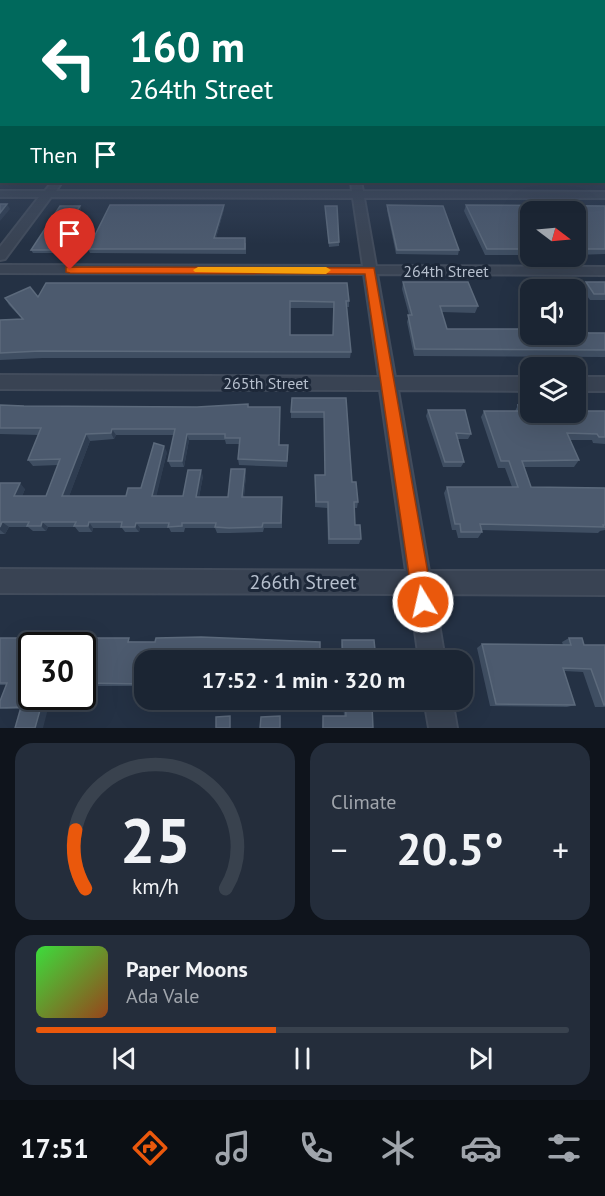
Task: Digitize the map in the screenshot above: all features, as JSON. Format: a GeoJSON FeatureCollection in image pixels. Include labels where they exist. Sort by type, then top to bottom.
{"type":"FeatureCollection","features":[{"type":"Feature","properties":{"kind":"street"},"geometry":{"type":"LineString","coordinates":[[0,256],[56,183]]}},
{"type":"Feature","properties":{"kind":"street"},"geometry":{"type":"LineString","coordinates":[[357,188],[430,650]]}},
{"type":"Feature","properties":{"kind":"street"},"geometry":{"type":"LineString","coordinates":[[0,194],[357,188],[605,195]]}},
{"type":"Feature","properties":{"kind":"street","name":"264th Street"},"geometry":{"type":"LineString","coordinates":[[0,269],[605,271]]}},
{"type":"Feature","properties":{"kind":"street","name":"265th Street"},"geometry":{"type":"LineString","coordinates":[[0,382],[520,384]]}},
{"type":"Feature","properties":{"kind":"street"},"geometry":{"type":"LineString","coordinates":[[586,384],[605,384]]}},
{"type":"Feature","properties":{"kind":"street","name":"266th Street"},"geometry":{"type":"LineString","coordinates":[[0,581],[605,583]]}},
{"type":"Feature","properties":{"kind":"street"},"geometry":{"type":"LineString","coordinates":[[440,710],[443,728]]}},
{"type":"Feature","properties":{"kind":"building"},"geometry":{"type":"Polygon","coordinates":[[[0,204],[7,204],[0,213],[0,204]]]}},
{"type":"Feature","properties":{"kind":"building"},"geometry":{"type":"Polygon","coordinates":[[[110,205],[224,205],[214,238],[245,238],[245,249],[88,249],[110,205]]]}},
{"type":"Feature","properties":{"kind":"building"},"geometry":{"type":"Polygon","coordinates":[[[387,205],[443,206],[459,250],[397,250],[387,205]]]}},
{"type":"Feature","properties":{"kind":"building"},"geometry":{"type":"Polygon","coordinates":[[[466,205],[520,205],[520,249],[487,249],[466,205]]]}},
{"type":"Feature","properties":{"kind":"building"},"geometry":{"type":"Polygon","coordinates":[[[60,206],[80,206],[53,250],[31,250],[60,206]]]}},
{"type":"Feature","properties":{"kind":"building"},"geometry":{"type":"Polygon","coordinates":[[[325,206],[337,206],[339,242],[329,243],[325,206]]]}},
{"type":"Feature","properties":{"kind":"building"},"geometry":{"type":"Polygon","coordinates":[[[586,206],[605,206],[605,249],[586,249],[586,206]]]}},
{"type":"Feature","properties":{"kind":"building"},"geometry":{"type":"Polygon","coordinates":[[[403,282],[468,282],[478,306],[440,306],[447,329],[520,329],[520,345],[586,345],[586,333],[605,333],[605,350],[415,349],[408,315],[412,315],[403,282]]]}},
{"type":"Feature","properties":{"kind":"building"},"geometry":{"type":"Polygon","coordinates":[[[586,282],[605,282],[605,294],[594,294],[586,282]]]}},
{"type":"Feature","properties":{"kind":"building"},"geometry":{"type":"Polygon","coordinates":[[[46,283],[347,283],[349,301],[346,301],[351,352],[40,351],[0,353],[0,320],[23,319],[5,298],[30,287],[38,297],[46,283]],[[290,301],[290,335],[333,335],[334,302],[290,301]]]}},
{"type":"Feature","properties":{"kind":"building"},"geometry":{"type":"Polygon","coordinates":[[[292,398],[346,398],[352,482],[356,482],[358,502],[354,502],[355,525],[360,525],[361,539],[329,539],[328,502],[316,502],[315,475],[325,475],[324,412],[291,412],[292,398]]]}},
{"type":"Feature","properties":{"kind":"building"},"geometry":{"type":"Polygon","coordinates":[[[248,404],[248,407],[280,407],[279,445],[288,445],[287,461],[238,459],[240,438],[225,438],[225,434],[187,434],[182,461],[168,461],[175,429],[112,429],[111,433],[86,434],[62,496],[126,496],[128,488],[141,488],[154,443],[164,446],[152,496],[183,496],[188,470],[201,470],[196,497],[228,497],[231,469],[245,469],[242,497],[282,497],[281,523],[263,523],[262,527],[229,528],[215,527],[216,523],[182,523],[182,526],[168,527],[169,523],[136,523],[135,527],[121,527],[122,522],[89,522],[88,526],[74,526],[76,522],[42,522],[41,526],[27,526],[29,522],[2,522],[0,527],[0,483],[20,483],[14,496],[46,496],[60,459],[28,460],[41,428],[0,428],[0,405],[197,407],[248,404]]]}},
{"type":"Feature","properties":{"kind":"building"},"geometry":{"type":"Polygon","coordinates":[[[428,410],[465,410],[471,434],[456,433],[464,462],[445,462],[428,410]]]}},
{"type":"Feature","properties":{"kind":"building"},"geometry":{"type":"Polygon","coordinates":[[[484,411],[520,411],[520,423],[586,423],[586,411],[605,411],[605,437],[599,437],[597,434],[567,433],[579,460],[522,461],[531,487],[605,488],[604,527],[480,524],[482,532],[461,532],[460,524],[455,524],[447,487],[518,487],[509,461],[501,461],[484,411]]]}},
{"type":"Feature","properties":{"kind":"building"},"geometry":{"type":"Polygon","coordinates":[[[201,637],[320,642],[320,650],[134,650],[134,684],[96,683],[96,638],[129,638],[128,642],[155,642],[156,638],[201,637]]]}},
{"type":"Feature","properties":{"kind":"building"},"geometry":{"type":"Polygon","coordinates":[[[0,638],[18,638],[18,707],[0,708],[0,701],[7,683],[0,683],[0,638]]]}},
{"type":"Feature","properties":{"kind":"building"},"geometry":{"type":"Polygon","coordinates":[[[569,638],[582,638],[584,645],[605,645],[605,705],[591,669],[563,668],[575,705],[496,704],[482,644],[571,645],[569,638]]]}},
{"type":"Feature","properties":{"kind":"building"},"geometry":{"type":"Polygon","coordinates":[[[342,640],[374,640],[375,650],[342,650],[342,640]]]}},
{"type":"Feature","properties":{"kind":"building"},"geometry":{"type":"Polygon","coordinates":[[[20,710],[40,710],[35,728],[15,728],[20,710]]]}},
{"type":"Feature","properties":{"kind":"building"},"geometry":{"type":"Polygon","coordinates":[[[346,710],[372,710],[373,728],[323,728],[323,716],[346,716],[346,710]]]}},
{"type":"Feature","properties":{"kind":"building"},"geometry":{"type":"Polygon","coordinates":[[[230,716],[230,728],[216,728],[216,717],[230,716]]]}},
{"type":"Feature","properties":{"kind":"building"},"geometry":{"type":"Polygon","coordinates":[[[280,716],[280,728],[260,728],[261,717],[280,716]]]}},
{"type":"Feature","properties":{"kind":"slow traffic"},"geometry":{"type":"LineString","coordinates":[[198,270],[326,270]]}},
{"type":"Feature","properties":{"kind":"route"},"geometry":{"type":"LineString","coordinates":[[70,270],[370,270],[423,602]]}}]}
